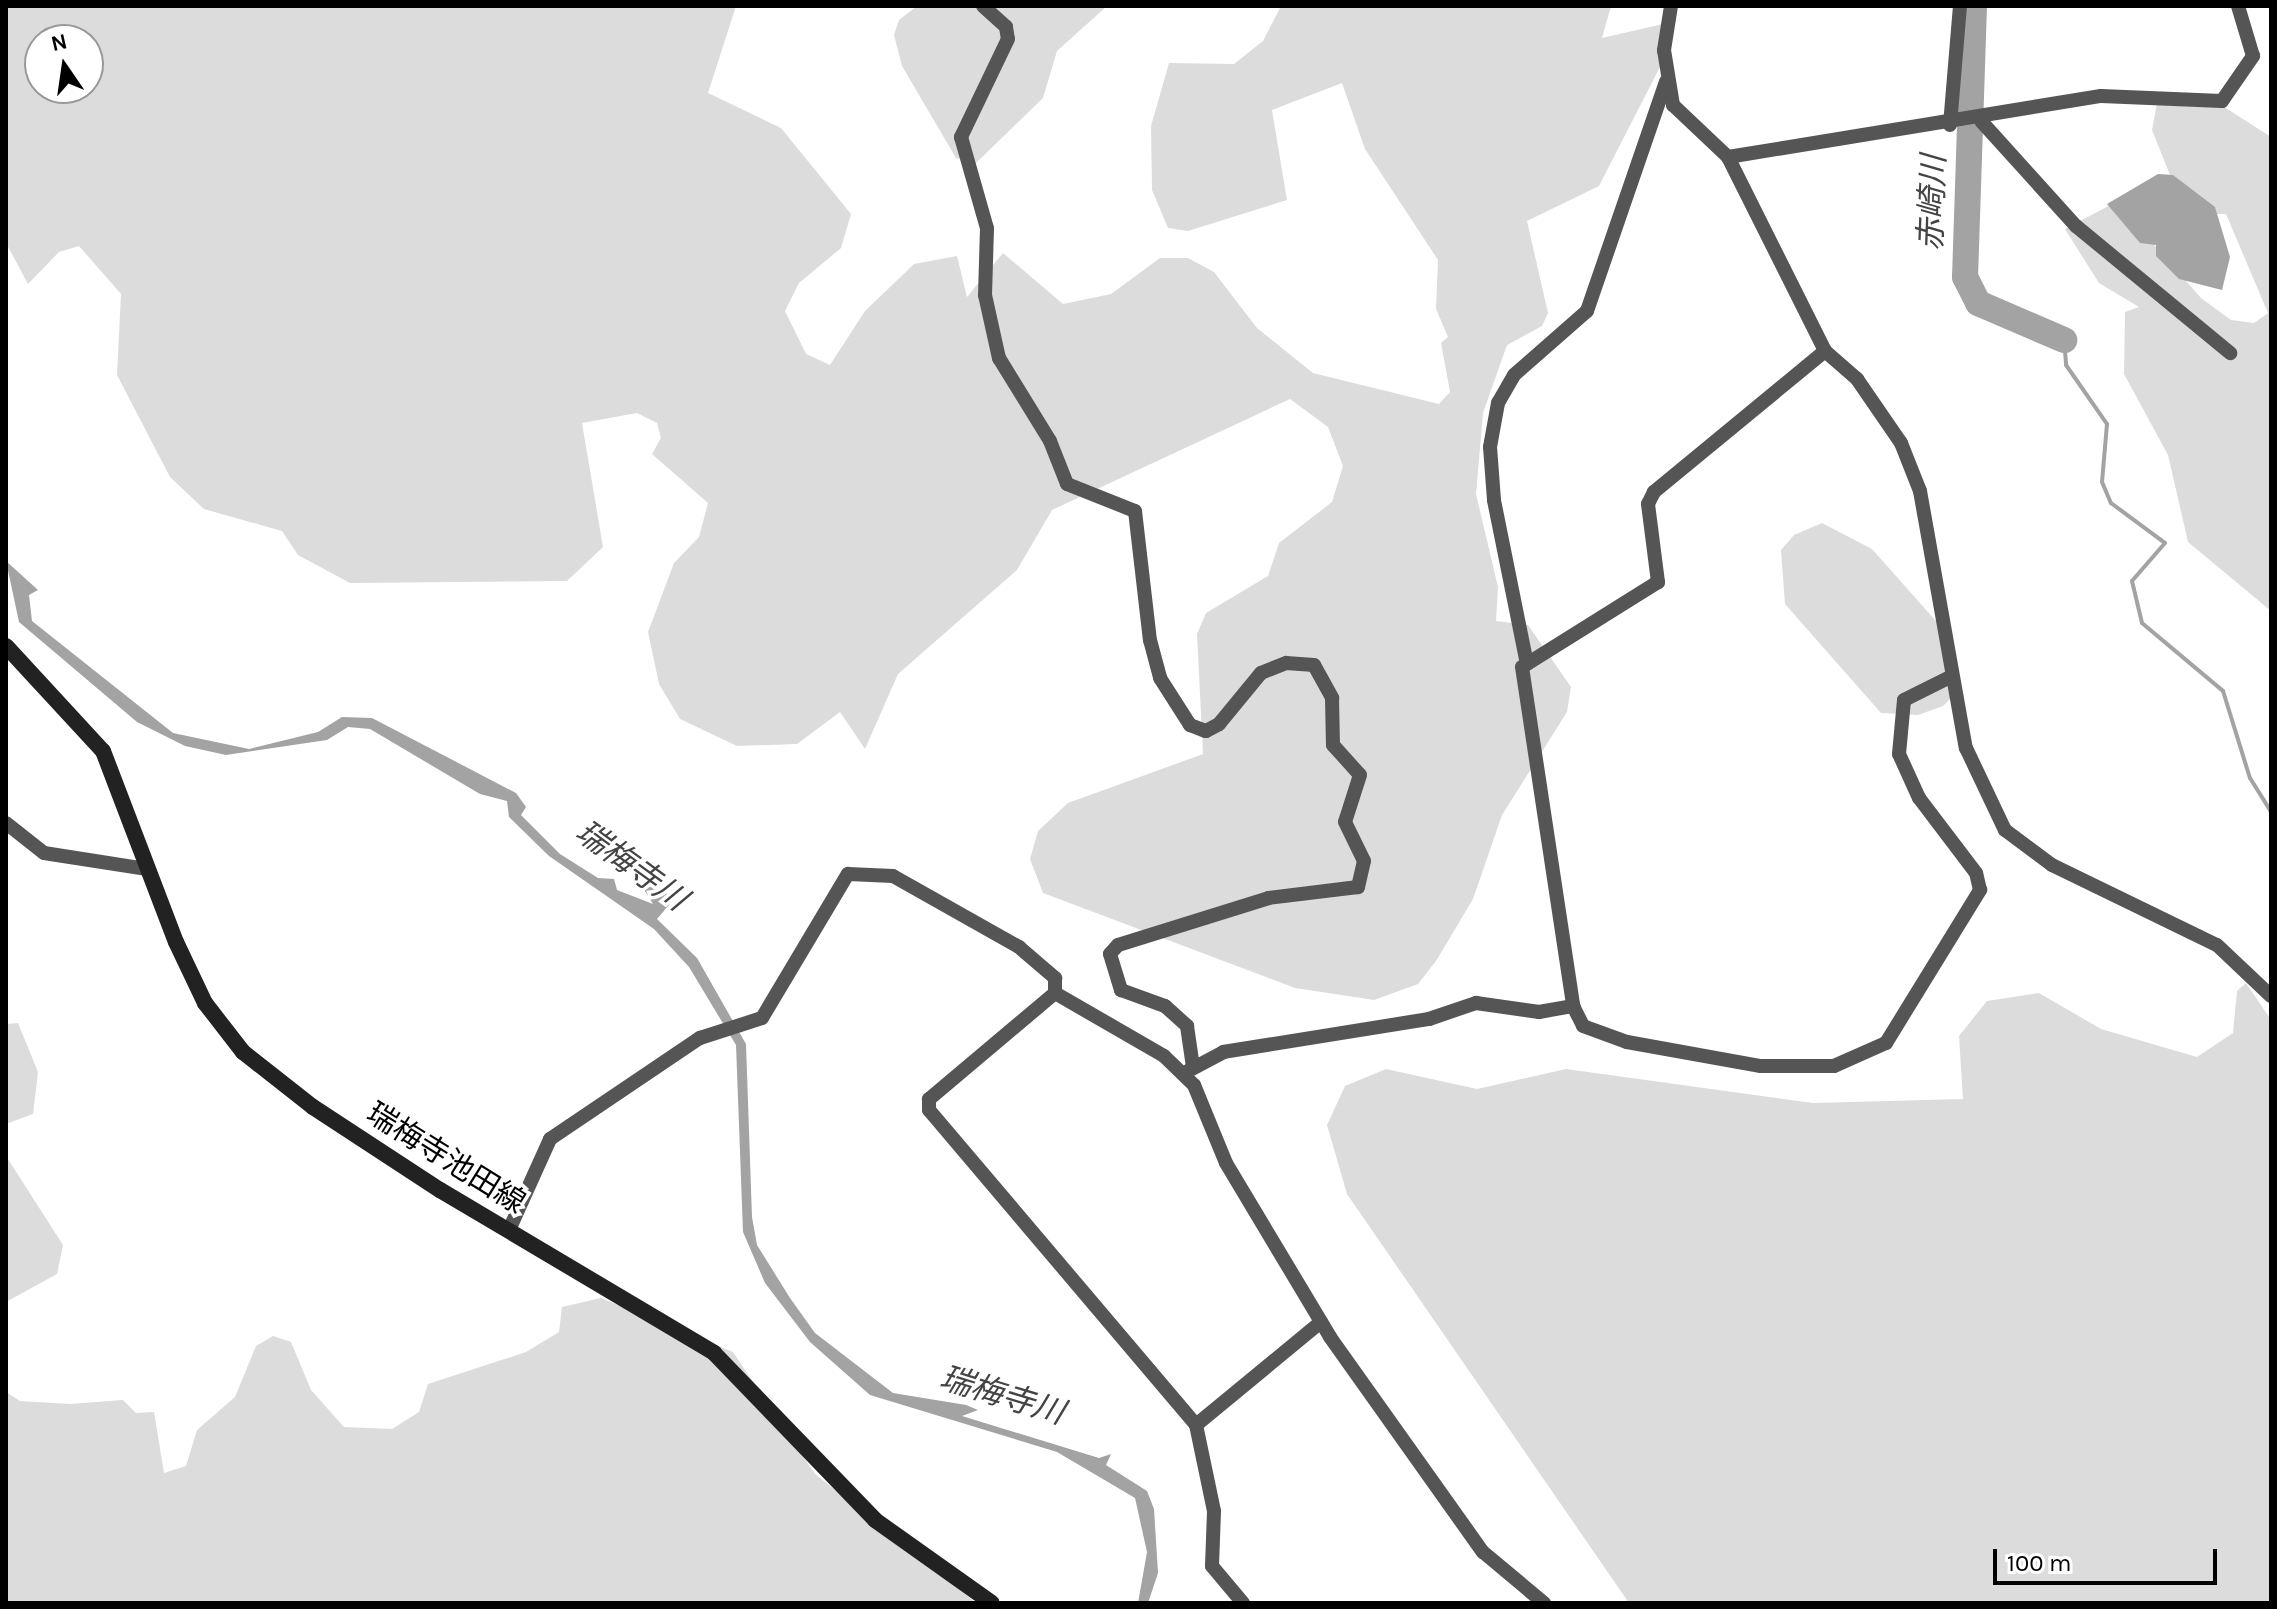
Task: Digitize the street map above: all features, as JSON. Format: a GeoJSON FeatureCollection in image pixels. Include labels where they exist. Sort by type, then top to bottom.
{"type":"FeatureCollection","features":[{"type":"Feature","properties":{"kind":"main road","name":"瑞梅寺池田線"},"geometry":{"type":"LineString","coordinates":[[6,646],[103,751],[146,869],[205,1003],[243,1052],[313,1107],[714,1353],[875,1520],[992,1603]]}},
{"type":"Feature","properties":{"kind":"street"},"geometry":{"type":"LineString","coordinates":[[983,6],[1006,27],[1008,39],[961,137],[987,228],[985,295],[999,358],[1050,441],[1067,484],[1135,511],[1150,640],[1160,678],[1190,725],[1206,731],[1219,724],[1261,673],[1286,663],[1314,665],[1332,698],[1333,745],[1360,775],[1345,822],[1364,861],[1358,887],[1269,898],[1118,945],[1110,954],[1121,990],[1165,1006],[1187,1026],[1188,1070],[1226,1163],[1321,1322],[1483,1552],[1544,1603]]}},
{"type":"Feature","properties":{"kind":"street"},"geometry":{"type":"LineString","coordinates":[[1671,6],[1666,81],[1587,311],[1514,375],[1498,403],[1490,447],[1494,500],[1527,664],[1573,1006],[1583,1026],[1627,1042],[1761,1066],[1834,1066],[1886,1043],[1980,890],[1976,873],[1919,798],[1899,754],[1904,700],[1950,677]]}},
{"type":"Feature","properties":{"kind":"street"},"geometry":{"type":"LineString","coordinates":[[1950,125],[1960,6]]}},
{"type":"Feature","properties":{"kind":"street"},"geometry":{"type":"LineString","coordinates":[[1728,157],[1981,121],[2101,96],[2222,101],[2253,56],[2238,6]]}},
{"type":"Feature","properties":{"kind":"street"},"geometry":{"type":"LineString","coordinates":[[1666,81],[1685,124],[1728,157],[1825,351],[1857,379],[1901,443],[1920,491],[1950,677],[1966,748],[2005,830],[2052,865],[2217,945],[2271,996]]}},
{"type":"Feature","properties":{"kind":"street"},"geometry":{"type":"LineString","coordinates":[[1981,121],[2076,226],[2230,353]]}},
{"type":"Feature","properties":{"kind":"street"},"geometry":{"type":"LineString","coordinates":[[1527,664],[1658,582],[1648,504],[1654,492],[1825,351]]}},
{"type":"Feature","properties":{"kind":"street"},"geometry":{"type":"LineString","coordinates":[[6,823],[44,853],[146,869]]}},
{"type":"Feature","properties":{"kind":"street"},"geometry":{"type":"LineString","coordinates":[[509,1230],[550,1139],[610,1092],[711,1034],[762,1018],[826,902],[859,871],[893,876],[1019,947],[1055,978],[1055,993],[929,1099],[929,1110],[1196,1425],[1214,1511],[1212,1566],[1243,1603]]}},
{"type":"Feature","properties":{"kind":"street"},"geometry":{"type":"LineString","coordinates":[[1055,993],[1188,1070]]}},
{"type":"Feature","properties":{"kind":"street"},"geometry":{"type":"LineString","coordinates":[[1188,1070],[1223,1052],[1429,1019],[1476,1003],[1539,1012],[1573,1006]]}},
{"type":"Feature","properties":{"kind":"street"},"geometry":{"type":"LineString","coordinates":[[1196,1425],[1321,1322]]}},
{"type":"Feature","properties":{"kind":"shaded area"},"geometry":{"type":"Polygon","coordinates":[[[6,6],[736,6],[708,93],[781,128],[851,214],[841,248],[799,283],[785,311],[806,354],[830,365],[865,311],[914,264],[957,256],[967,297],[1003,253],[1063,304],[1111,294],[1160,258],[1188,258],[1214,272],[1257,328],[1313,373],[1439,404],[1450,392],[1441,343],[1448,337],[1436,309],[1438,260],[1365,149],[1342,83],[1272,110],[1287,200],[1188,231],[1168,228],[1152,190],[1151,126],[1169,63],[1234,64],[1263,41],[1281,6],[1611,6],[1602,38],[1663,24],[1662,63],[1599,186],[1527,221],[1548,313],[1542,326],[1507,345],[1483,413],[1476,494],[1498,587],[1496,621],[1528,625],[1571,687],[1567,712],[1502,815],[1473,899],[1436,961],[1418,984],[1374,1000],[1295,988],[1043,893],[1030,859],[1038,831],[1068,803],[1203,754],[1197,634],[1206,613],[1268,576],[1279,543],[1332,502],[1343,466],[1328,427],[1290,399],[1052,510],[1017,570],[898,674],[865,749],[840,712],[797,744],[737,746],[680,719],[659,684],[648,632],[674,563],[699,537],[708,503],[652,454],[661,438],[657,423],[637,413],[582,423],[603,547],[567,581],[350,583],[298,555],[282,531],[204,509],[170,477],[117,375],[121,294],[79,246],[59,252],[28,284],[6,243],[6,6]]]}},
{"type":"Feature","properties":{"kind":"shaded area"},"geometry":{"type":"Polygon","coordinates":[[[917,6],[1107,6],[1057,51],[1043,98],[976,163],[956,158],[902,66],[894,35],[899,20],[917,6]]]}},
{"type":"Feature","properties":{"kind":"shaded area"},"geometry":{"type":"Polygon","coordinates":[[[2158,98],[2218,103],[2271,137],[2271,611],[2188,542],[2168,455],[2124,374],[2125,312],[2139,307],[2099,283],[2065,229],[2116,202],[2201,298],[2231,320],[2254,323],[2268,313],[2226,214],[2209,214],[2176,190],[2152,130],[2158,98]]]}},
{"type":"Feature","properties":{"kind":"shaded area"},"geometry":{"type":"Polygon","coordinates":[[[2158,174],[2173,175],[2215,207],[2230,257],[2222,290],[2179,279],[2156,256],[2156,245],[2140,243],[2107,204],[2158,174]]]}},
{"type":"Feature","properties":{"kind":"shaded area"},"geometry":{"type":"Polygon","coordinates":[[[1822,523],[1872,549],[1943,629],[1955,694],[1943,706],[1918,715],[1881,713],[1785,604],[1781,550],[1794,535],[1822,523]]]}},
{"type":"Feature","properties":{"kind":"shaded area","name":"瑞梅寺川"},"geometry":{"type":"Polygon","coordinates":[[[6,561],[38,590],[29,595],[32,621],[173,733],[249,749],[318,732],[342,717],[372,718],[516,793],[526,807],[521,815],[560,854],[598,878],[614,879],[617,890],[653,904],[640,883],[645,882],[675,898],[657,919],[697,958],[746,1044],[752,1217],[757,1245],[790,1298],[815,1333],[893,1393],[966,1405],[978,1410],[962,1416],[1099,1458],[1111,1454],[1106,1465],[1147,1491],[1154,1509],[1158,1573],[1148,1603],[1138,1603],[1147,1552],[1135,1498],[1057,1452],[870,1395],[810,1342],[765,1283],[743,1232],[736,1045],[689,967],[654,929],[549,856],[509,817],[507,801],[480,794],[370,729],[348,727],[327,740],[226,755],[185,746],[137,722],[19,622],[6,561]]]}},
{"type":"Feature","properties":{"kind":"shaded area"},"geometry":{"type":"Polygon","coordinates":[[[2246,983],[2271,1020],[2271,1603],[1629,1603],[1347,1194],[1327,1125],[1345,1086],[1386,1069],[1477,1089],[1566,1069],[1813,1103],[1963,1099],[1959,1036],[1987,1001],[2039,993],[2101,1029],[2197,1057],[2233,1033],[2237,991],[2246,983]]]}},
{"type":"Feature","properties":{"kind":"shaded area"},"geometry":{"type":"Polygon","coordinates":[[[18,1023],[38,1072],[33,1114],[6,1124],[6,1024],[18,1023]]]}},
{"type":"Feature","properties":{"kind":"shaded area"},"geometry":{"type":"Polygon","coordinates":[[[6,1156],[63,1245],[57,1274],[6,1302],[6,1156]]]}},
{"type":"Feature","properties":{"kind":"shaded area"},"geometry":{"type":"Polygon","coordinates":[[[601,1298],[733,1352],[815,1474],[976,1603],[6,1603],[6,1392],[20,1401],[70,1404],[123,1400],[136,1413],[154,1412],[164,1473],[186,1466],[197,1430],[235,1397],[256,1346],[273,1336],[291,1342],[311,1390],[344,1427],[392,1429],[419,1412],[428,1384],[526,1352],[559,1332],[562,1307],[601,1298]]]}},
{"type":"Feature","properties":{"kind":"waterway","name":"赤崎川"},"geometry":{"type":"LineString","coordinates":[[1974,6],[1965,277],[1978,303],[2064,340]]}},
{"type":"Feature","properties":{"kind":"waterway"},"geometry":{"type":"LineString","coordinates":[[2064,340],[2066,365],[2107,424],[2102,482],[2111,503],[2165,543],[2132,581],[2142,623],[2223,691],[2250,778],[2271,811]]}}]}
